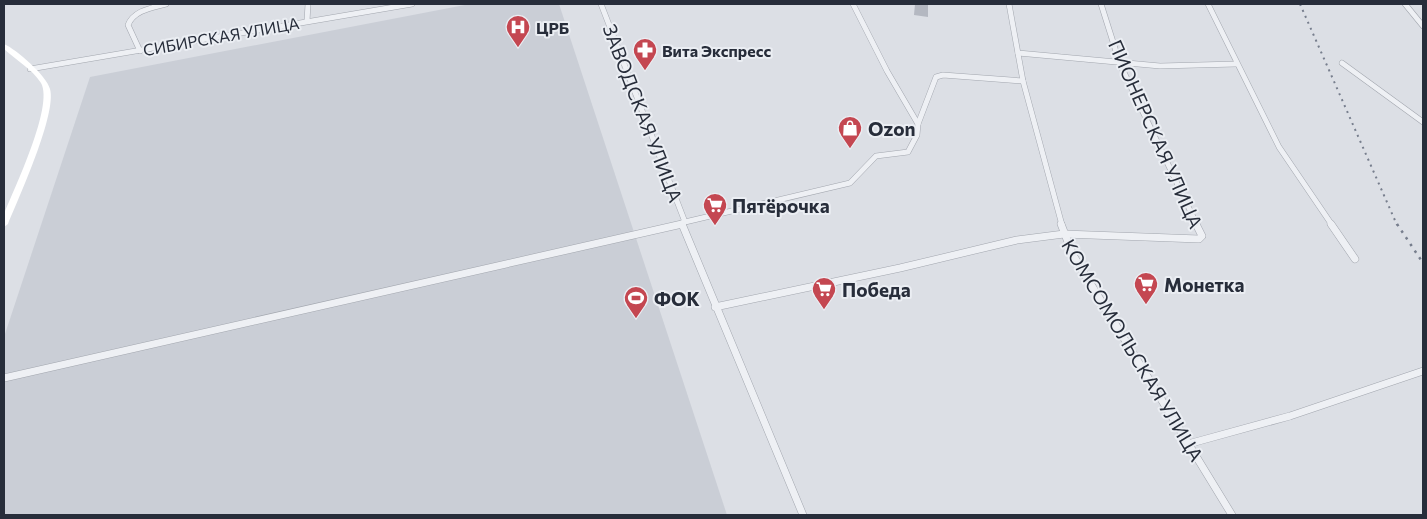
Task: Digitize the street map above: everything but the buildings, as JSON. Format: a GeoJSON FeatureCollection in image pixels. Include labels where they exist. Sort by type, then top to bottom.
{"type":"FeatureCollection","features":[{"type":"Feature","properties":{"kind":"street"},"geometry":{"type":"LineString","coordinates":[[140,50],[128,26],[131,18],[144,10],[166,4]]}},
{"type":"Feature","properties":{"kind":"street"},"geometry":{"type":"LineString","coordinates":[[307,21],[308,4]]}},
{"type":"Feature","properties":{"kind":"street","name":"СИБИРСКАЯ УЛИЦА"},"geometry":{"type":"LineString","coordinates":[[30,69],[412,4]]}},
{"type":"Feature","properties":{"kind":"street","name":"ЗАВОДСКАЯ УЛИЦА"},"geometry":{"type":"LineString","coordinates":[[601,4],[715,307],[803,515]]}},
{"type":"Feature","properties":{"kind":"street"},"geometry":{"type":"LineString","coordinates":[[853,4],[886,71],[918,124]]}},
{"type":"Feature","properties":{"kind":"street","name":"КОМСОМОЛЬСКАЯ УЛИЦА"},"geometry":{"type":"LineString","coordinates":[[1009,4],[1023,81],[1064,234],[1073,254],[1232,515]]}},
{"type":"Feature","properties":{"kind":"street","name":"ПИОНЕРСКАЯ УЛИЦА"},"geometry":{"type":"LineString","coordinates":[[1064,234],[1198,239],[1202,236],[1120,64],[1102,4]]}},
{"type":"Feature","properties":{"kind":"street"},"geometry":{"type":"LineString","coordinates":[[1208,4],[1236,64],[1279,147],[1354,259]]}},
{"type":"Feature","properties":{"kind":"street"},"geometry":{"type":"LineString","coordinates":[[1405,4],[1423,26]]}},
{"type":"Feature","properties":{"kind":"street"},"geometry":{"type":"LineString","coordinates":[[4,46],[37,74],[47,90],[45,118],[4,224]]}},
{"type":"Feature","properties":{"kind":"street"},"geometry":{"type":"LineString","coordinates":[[1018,53],[1120,64],[1160,66],[1236,64]]}},
{"type":"Feature","properties":{"kind":"street"},"geometry":{"type":"LineString","coordinates":[[1342,63],[1423,122]]}},
{"type":"Feature","properties":{"kind":"street"},"geometry":{"type":"LineString","coordinates":[[4,378],[684,223],[850,183],[876,156],[908,152],[917,135],[918,124],[936,77],[943,75],[1023,81]]}},
{"type":"Feature","properties":{"kind":"street"},"geometry":{"type":"LineString","coordinates":[[715,307],[900,268],[993,245],[1064,234]]}},
{"type":"Feature","properties":{"kind":"street"},"geometry":{"type":"LineString","coordinates":[[1188,444],[1290,416],[1423,371]]}},
{"type":"Feature","properties":{"kind":"shaded area"},"geometry":{"type":"Polygon","coordinates":[[[470,4],[559,4],[727,515],[4,515],[4,337],[90,77],[470,4]]]}},
{"type":"Feature","properties":{"kind":"railway"},"geometry":{"type":"LineString","coordinates":[[1300,4],[1397,225]]}},
{"type":"Feature","properties":{"kind":"railway"},"geometry":{"type":"LineString","coordinates":[[1397,224],[1423,263]]}},
{"type":"Feature","properties":{"kind":"place","name":"ЦРБ"},"geometry":{"type":"Point","coordinates":[518,48]}},
{"type":"Feature","properties":{"kind":"place","name":"Вита Экспресс"},"geometry":{"type":"Point","coordinates":[645,71]}},
{"type":"Feature","properties":{"kind":"place","name":"Ozon"},"geometry":{"type":"Point","coordinates":[850,149]}},
{"type":"Feature","properties":{"kind":"place","name":"Пятёрочка"},"geometry":{"type":"Point","coordinates":[715,226]}},
{"type":"Feature","properties":{"kind":"place","name":"Монетка"},"geometry":{"type":"Point","coordinates":[1146,305]}},
{"type":"Feature","properties":{"kind":"place","name":"Победа"},"geometry":{"type":"Point","coordinates":[824,310]}},
{"type":"Feature","properties":{"kind":"place","name":"ФОК"},"geometry":{"type":"Point","coordinates":[636,319]}}]}
